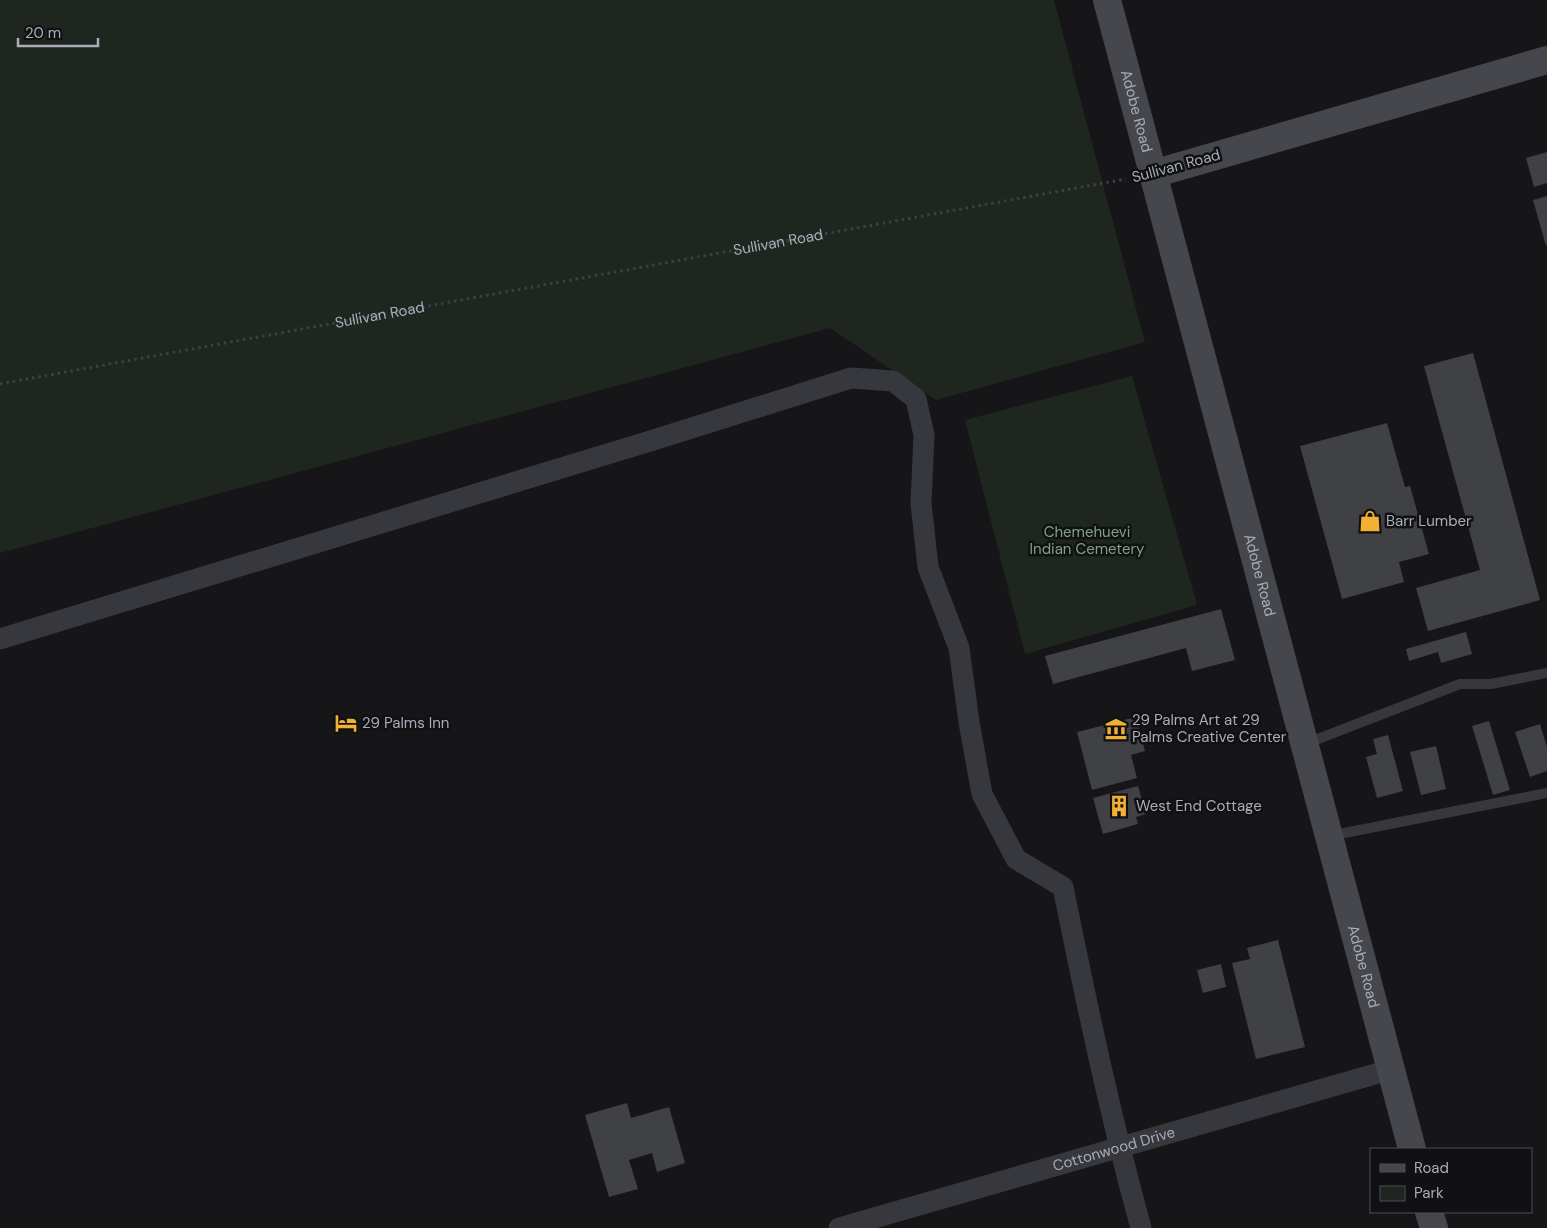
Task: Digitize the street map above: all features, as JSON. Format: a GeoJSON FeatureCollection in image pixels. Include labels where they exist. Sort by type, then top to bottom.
{"type":"FeatureCollection","features":[{"type":"Feature","properties":{"kind":"street","name":"Adobe Road"},"geometry":{"type":"LineString","coordinates":[[1107,0],[1412,1148]]}},
{"type":"Feature","properties":{"kind":"street","name":"Sullivan Road"},"geometry":{"type":"LineString","coordinates":[[1153,174],[1547,60]]}},
{"type":"Feature","properties":{"kind":"street"},"geometry":{"type":"LineString","coordinates":[[0,639],[851,378],[893,381],[916,399],[924,436],[921,503],[928,567],[959,648],[969,722],[982,794],[1016,859],[1063,887],[1119,1148],[1141,1228]]}},
{"type":"Feature","properties":{"kind":"street","name":"Cottonwood Drive"},"geometry":{"type":"LineString","coordinates":[[839,1228],[1390,1070]]}},
{"type":"Feature","properties":{"kind":"street"},"geometry":{"type":"LineString","coordinates":[[1429,1213],[1434,1228]]}},
{"type":"Feature","properties":{"kind":"lane"},"geometry":{"type":"LineString","coordinates":[[1304,745],[1460,684],[1491,684],[1547,673]]}},
{"type":"Feature","properties":{"kind":"lane"},"geometry":{"type":"LineString","coordinates":[[1328,836],[1547,793]]}},
{"type":"Feature","properties":{"kind":"path","name":"Sullivan Road"},"geometry":{"type":"LineString","coordinates":[[0,384],[1153,174]]}},
{"type":"Feature","properties":{"kind":"green space"},"geometry":{"type":"Polygon","coordinates":[[[0,0],[1054,0],[1145,342],[936,400],[830,328],[0,553],[0,0]]]}},
{"type":"Feature","properties":{"kind":"green space","name":"Chemehuevi Indian Cemetery"},"geometry":{"type":"Polygon","coordinates":[[[1132,376],[1197,605],[1025,654],[965,420],[1132,376]]]}},
{"type":"Feature","properties":{"kind":"building"},"geometry":{"type":"Polygon","coordinates":[[[1547,152],[1547,183],[1534,187],[1526,158],[1547,152]]]}},
{"type":"Feature","properties":{"kind":"building"},"geometry":{"type":"Polygon","coordinates":[[[1547,196],[1547,245],[1546,246],[1533,200],[1547,196]]]}},
{"type":"Feature","properties":{"kind":"building"},"geometry":{"type":"Polygon","coordinates":[[[1473,353],[1540,600],[1428,631],[1416,588],[1480,570],[1424,366],[1473,353]]]}},
{"type":"Feature","properties":{"kind":"building","name":"Barr Lumber"},"geometry":{"type":"Polygon","coordinates":[[[1387,423],[1405,487],[1410,486],[1429,554],[1399,562],[1404,582],[1342,599],[1300,446],[1387,423]]]}},
{"type":"Feature","properties":{"kind":"building"},"geometry":{"type":"Polygon","coordinates":[[[1221,609],[1235,660],[1192,671],[1186,648],[1053,684],[1045,656],[1221,609]]]}},
{"type":"Feature","properties":{"kind":"building"},"geometry":{"type":"Polygon","coordinates":[[[1466,632],[1472,654],[1441,663],[1438,652],[1409,661],[1406,649],[1466,632]]]}},
{"type":"Feature","properties":{"kind":"building"},"geometry":{"type":"Polygon","coordinates":[[[1136,717],[1145,751],[1131,755],[1137,778],[1092,790],[1077,732],[1136,717]]]}},
{"type":"Feature","properties":{"kind":"building"},"geometry":{"type":"Polygon","coordinates":[[[1489,721],[1510,790],[1493,795],[1472,726],[1489,721]]]}},
{"type":"Feature","properties":{"kind":"building"},"geometry":{"type":"Polygon","coordinates":[[[1540,724],[1547,747],[1547,771],[1530,777],[1515,732],[1540,724]]]}},
{"type":"Feature","properties":{"kind":"building"},"geometry":{"type":"Polygon","coordinates":[[[1388,735],[1403,791],[1377,798],[1366,757],[1377,754],[1373,739],[1388,735]]]}},
{"type":"Feature","properties":{"kind":"building"},"geometry":{"type":"Polygon","coordinates":[[[1436,746],[1446,789],[1421,795],[1410,752],[1436,746]]]}},
{"type":"Feature","properties":{"kind":"building","name":"West End Cottage"},"geometry":{"type":"Polygon","coordinates":[[[1138,786],[1146,814],[1136,817],[1138,824],[1103,834],[1093,798],[1138,786]]]}},
{"type":"Feature","properties":{"kind":"building"},"geometry":{"type":"Polygon","coordinates":[[[1278,940],[1305,1047],[1256,1059],[1232,963],[1250,959],[1247,948],[1278,940]]]}},
{"type":"Feature","properties":{"kind":"building"},"geometry":{"type":"Polygon","coordinates":[[[1221,964],[1226,987],[1203,993],[1197,970],[1221,964]]]}},
{"type":"Feature","properties":{"kind":"building"},"geometry":{"type":"Polygon","coordinates":[[[627,1103],[631,1118],[669,1107],[685,1163],[657,1172],[652,1153],[629,1160],[638,1189],[609,1197],[585,1115],[627,1103]]]}},
{"type":"Feature","properties":{"kind":"place","name":"Barr Lumber"},"geometry":{"type":"Point","coordinates":[1370,521]}},
{"type":"Feature","properties":{"kind":"place","name":"29 Palms Inn"},"geometry":{"type":"Point","coordinates":[346,723]}},
{"type":"Feature","properties":{"kind":"place","name":"29 Palms Art at 29 Palms Creative Center"},"geometry":{"type":"Point","coordinates":[1116,729]}},
{"type":"Feature","properties":{"kind":"place","name":"West End Cottage"},"geometry":{"type":"Point","coordinates":[1119,806]}}]}
